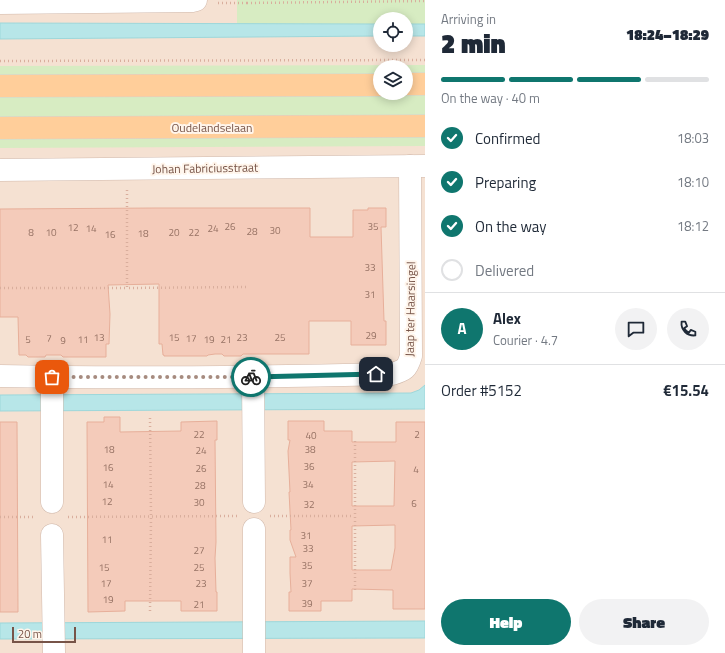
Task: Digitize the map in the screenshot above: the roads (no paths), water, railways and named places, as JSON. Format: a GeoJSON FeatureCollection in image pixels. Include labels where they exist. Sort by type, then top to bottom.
{"type":"FeatureCollection","features":[{"type":"Feature","properties":{"kind":"main road"},"geometry":{"type":"LineString","coordinates":[[0,86],[373,84]]}},
{"type":"Feature","properties":{"kind":"main road"},"geometry":{"type":"LineString","coordinates":[[413,84],[425,84]]}},
{"type":"Feature","properties":{"kind":"main road","name":"Oudelandselaan"},"geometry":{"type":"LineString","coordinates":[[0,128],[425,126]]}},
{"type":"Feature","properties":{"kind":"street"},"geometry":{"type":"LineString","coordinates":[[0,3],[51,1],[204,1]]}},
{"type":"Feature","properties":{"kind":"street","name":"Johan Fabriciusstraat"},"geometry":{"type":"LineString","coordinates":[[0,170],[417,166]]}},
{"type":"Feature","properties":{"kind":"street","name":"Jaap ter Haarsingel"},"geometry":{"type":"LineString","coordinates":[[0,376],[52,395],[253,394],[392,374],[402,371],[408,366],[411,356],[417,166]]}},
{"type":"Feature","properties":{"kind":"street"},"geometry":{"type":"LineString","coordinates":[[253,394],[254,638]]}},
{"type":"Feature","properties":{"kind":"street"},"geometry":{"type":"LineString","coordinates":[[45,509],[52,395]]}},
{"type":"Feature","properties":{"kind":"street"},"geometry":{"type":"LineString","coordinates":[[52,535],[53,638]]}},
{"type":"Feature","properties":{"kind":"water"},"geometry":{"type":"Polygon","coordinates":[[[0,23],[373,24],[373,36],[0,39],[0,23]]]}},
{"type":"Feature","properties":{"kind":"water"},"geometry":{"type":"Polygon","coordinates":[[[413,24],[425,24],[425,36],[413,36],[413,24]]]}},
{"type":"Feature","properties":{"kind":"water"},"geometry":{"type":"Polygon","coordinates":[[[425,385],[425,409],[0,411],[0,395],[411,393],[419,390],[425,385]]]}},
{"type":"Feature","properties":{"kind":"water"},"geometry":{"type":"Polygon","coordinates":[[[425,621],[425,638],[0,639],[0,623],[425,621]]]}}]}
